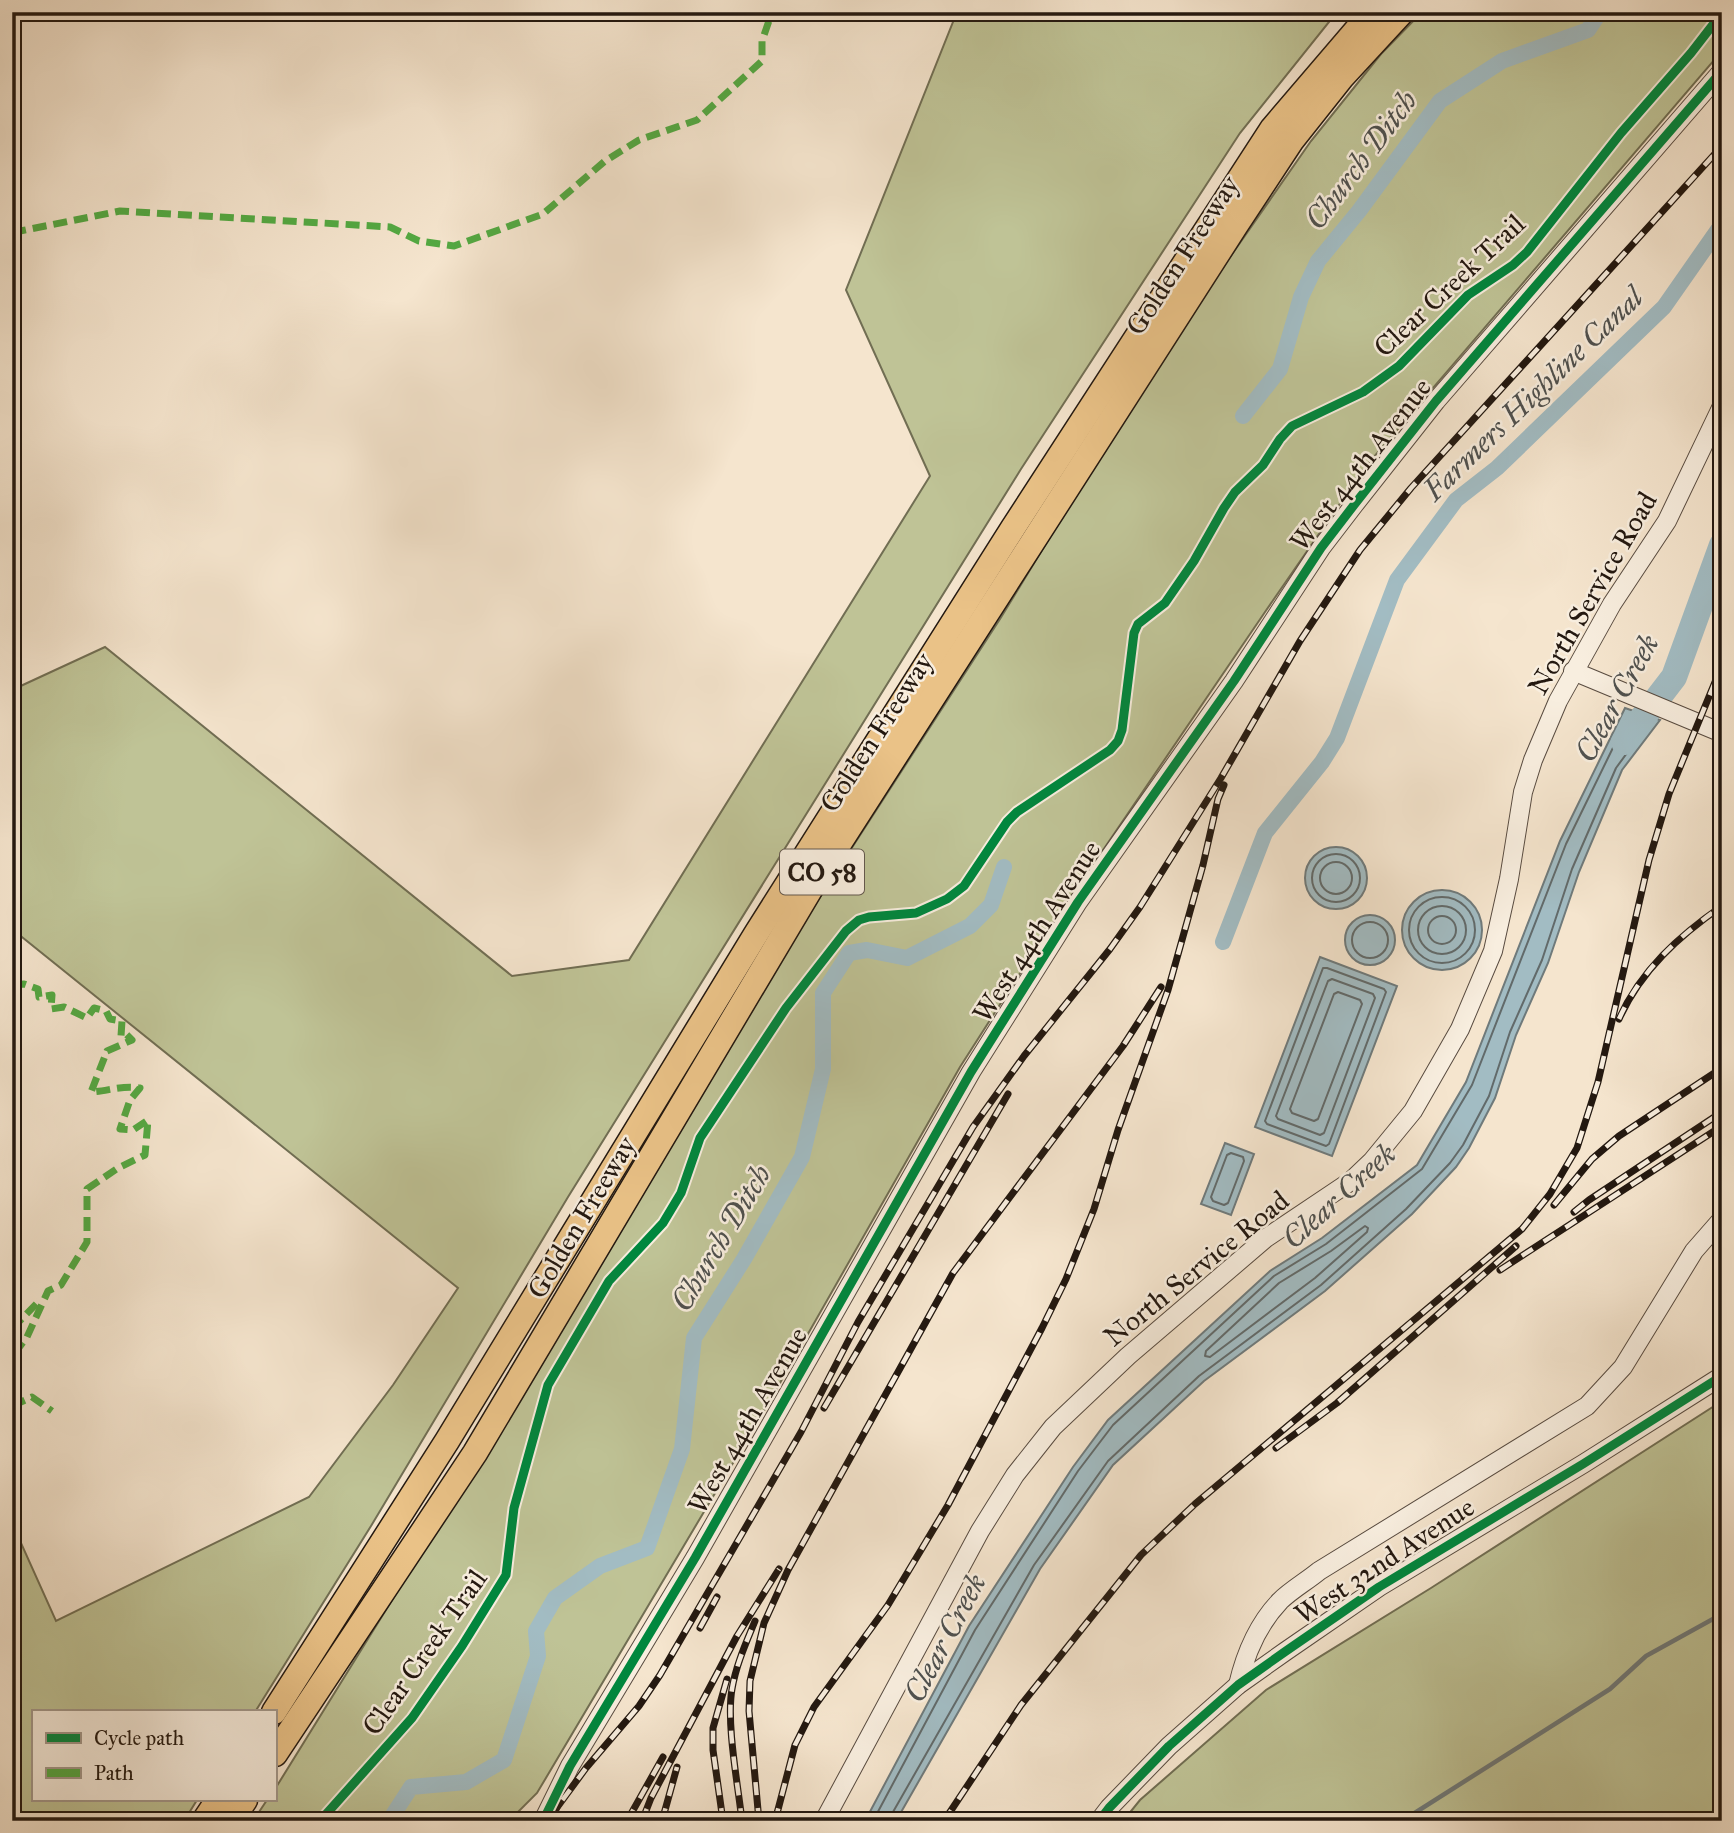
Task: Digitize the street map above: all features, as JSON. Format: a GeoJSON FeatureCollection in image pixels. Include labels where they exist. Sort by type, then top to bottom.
{"type":"FeatureCollection","features":[{"type":"Feature","properties":{"kind":"highway","name":"Golden Freeway"},"geometry":{"type":"LineString","coordinates":[[275,1710],[447,1441],[756,934],[1013,528],[1272,128],[1372,12]]}},
{"type":"Feature","properties":{"kind":"highway","name":"Golden Freeway"},"geometry":{"type":"LineString","coordinates":[[276,1752],[475,1452],[817,878],[1236,225],[1292,140],[1342,77],[1402,12]]}},
{"type":"Feature","properties":{"kind":"highway"},"geometry":{"type":"LineString","coordinates":[[204,1821],[217,1801]]}},
{"type":"Feature","properties":{"kind":"highway"},"geometry":{"type":"LineString","coordinates":[[231,1821],[244,1801]]}},
{"type":"Feature","properties":{"kind":"street","name":"West 44th Avenue"},"geometry":{"type":"LineString","coordinates":[[544,1821],[570,1766],[695,1558],[971,1072],[1078,902],[1234,681],[1321,548],[1354,505],[1436,401],[1722,71]]}},
{"type":"Feature","properties":{"kind":"street","name":"North Service Road"},"geometry":{"type":"LineString","coordinates":[[824,1821],[979,1531],[1015,1475],[1053,1427],[1128,1356],[1255,1247],[1351,1181],[1372,1161],[1413,1111],[1460,1030],[1493,951],[1509,879],[1523,792],[1533,760],[1573,671],[1612,604],[1667,521],[1722,406]]}},
{"type":"Feature","properties":{"kind":"street"},"geometry":{"type":"LineString","coordinates":[[1573,671],[1722,733]]}},
{"type":"Feature","properties":{"kind":"street"},"geometry":{"type":"LineString","coordinates":[[1238,1685],[1245,1657],[1264,1623],[1280,1602],[1320,1571],[1587,1406],[1623,1367],[1694,1251],[1722,1219]]}},
{"type":"Feature","properties":{"kind":"street","name":"West 32nd Avenue"},"geometry":{"type":"LineString","coordinates":[[1099,1821],[1169,1746],[1238,1685],[1379,1587],[1583,1464],[1722,1376]]}},
{"type":"Feature","properties":{"kind":"green space"},"geometry":{"type":"Polygon","coordinates":[[[957,12],[1337,12],[1240,133],[1021,469],[568,1197],[371,1526],[256,1710],[32,1710],[32,1801],[196,1801],[184,1821],[12,1821],[12,1523],[56,1621],[309,1497],[393,1385],[458,1288],[12,929],[12,690],[105,647],[512,976],[629,960],[930,476],[846,290],[957,12]]]}},
{"type":"Feature","properties":{"kind":"green space"},"geometry":{"type":"Polygon","coordinates":[[[1422,12],[1722,12],[1722,51],[1366,466],[1033,953],[960,1067],[768,1404],[537,1793],[509,1821],[253,1821],[266,1801],[276,1801],[276,1787],[459,1492],[750,1005],[1000,619],[1103,450],[1214,280],[1311,141],[1381,54],[1422,12]]]}},
{"type":"Feature","properties":{"kind":"green space"},"geometry":{"type":"Polygon","coordinates":[[[1722,1401],[1722,1821],[1123,1821],[1140,1800],[1266,1690],[1431,1588],[1722,1401]]]}},
{"type":"Feature","properties":{"kind":"water","name":"Clear Creek"},"geometry":{"type":"Polygon","coordinates":[[[1625,708],[1660,720],[1622,770],[1579,872],[1548,963],[1516,1035],[1495,1098],[1469,1148],[1456,1167],[1412,1214],[1325,1291],[1204,1381],[1113,1465],[1040,1569],[896,1821],[865,1821],[969,1626],[1073,1467],[1108,1420],[1270,1271],[1322,1238],[1417,1165],[1466,1082],[1560,841],[1625,708]]]}},
{"type":"Feature","properties":{"kind":"water"},"geometry":{"type":"Polygon","coordinates":[[[1330,847],[1342,847],[1358,856],[1365,866],[1365,890],[1358,900],[1342,909],[1330,909],[1319,904],[1310,895],[1305,884],[1305,872],[1310,861],[1319,852],[1330,847]]]}},
{"type":"Feature","properties":{"kind":"water"},"geometry":{"type":"Polygon","coordinates":[[[1442,890],[1457,893],[1470,902],[1479,915],[1482,930],[1479,945],[1470,958],[1457,967],[1442,970],[1427,967],[1414,958],[1405,945],[1402,930],[1405,915],[1414,902],[1427,893],[1442,890]]]}},
{"type":"Feature","properties":{"kind":"water"},"geometry":{"type":"Polygon","coordinates":[[[1370,915],[1388,922],[1395,940],[1388,958],[1370,965],[1352,958],[1345,940],[1352,922],[1370,915]]]}},
{"type":"Feature","properties":{"kind":"water"},"geometry":{"type":"Polygon","coordinates":[[[1320,957],[1397,986],[1332,1156],[1255,1127],[1320,957]]]}},
{"type":"Feature","properties":{"kind":"water"},"geometry":{"type":"Polygon","coordinates":[[[1225,1143],[1254,1154],[1231,1215],[1201,1204],[1225,1143]]]}},
{"type":"Feature","properties":{"kind":"waterway","name":"Church Ditch"},"geometry":{"type":"LineString","coordinates":[[1243,416],[1280,369],[1301,297],[1318,261],[1359,211],[1440,101],[1502,61],[1588,30],[1600,12]]}},
{"type":"Feature","properties":{"kind":"waterway","name":"Farmers Highline Canal"},"geometry":{"type":"LineString","coordinates":[[1223,942],[1265,833],[1322,762],[1337,738],[1397,580],[1456,500],[1497,468],[1664,307],[1722,224]]}},
{"type":"Feature","properties":{"kind":"waterway","name":"Clear Creek"},"geometry":{"type":"LineString","coordinates":[[1624,742],[1674,677],[1722,545]]}},
{"type":"Feature","properties":{"kind":"waterway","name":"Church Ditch"},"geometry":{"type":"LineString","coordinates":[[389,1821],[411,1787],[466,1782],[504,1760],[538,1656],[536,1631],[555,1598],[600,1566],[647,1548],[682,1449],[694,1338],[744,1259],[802,1157],[823,1069],[823,993],[849,953],[867,950],[907,958],[970,926],[991,905],[1004,867]]}},
{"type":"Feature","properties":{"kind":"waterway"},"geometry":{"type":"LineString","coordinates":[[1402,1821],[1610,1689],[1646,1656],[1722,1614]]}},
{"type":"Feature","properties":{"kind":"railway"},"geometry":{"type":"LineString","coordinates":[[547,1821],[586,1768],[639,1706],[660,1675],[801,1432],[858,1322],[973,1127],[1024,1056],[1110,949],[1140,907],[1221,778],[1300,641],[1360,550],[1411,488],[1722,146]]}},
{"type":"Feature","properties":{"kind":"railway"},"geometry":{"type":"LineString","coordinates":[[944,1821],[1021,1705],[1141,1555],[1195,1504],[1522,1229],[1550,1194],[1577,1148],[1598,1082],[1649,860],[1669,794],[1722,665]]}},
{"type":"Feature","properties":{"kind":"railway"},"geometry":{"type":"LineString","coordinates":[[775,1821],[795,1745],[814,1707],[888,1605],[948,1505],[1066,1279],[1094,1209],[1118,1130],[1168,990],[1224,785]]}},
{"type":"Feature","properties":{"kind":"railway"},"geometry":{"type":"LineString","coordinates":[[1619,1019],[1638,985],[1663,955],[1691,929],[1722,906]]}},
{"type":"Feature","properties":{"kind":"railway"},"geometry":{"type":"LineString","coordinates":[[759,1821],[749,1711],[750,1681],[764,1623],[788,1570],[953,1273],[1123,1046],[1161,987]]}},
{"type":"Feature","properties":{"kind":"railway"},"geometry":{"type":"LineString","coordinates":[[1554,1205],[1592,1159],[1619,1136],[1722,1068]]}},
{"type":"Feature","properties":{"kind":"railway"},"geometry":{"type":"LineString","coordinates":[[824,1408],[1008,1094]]}},
{"type":"Feature","properties":{"kind":"railway"},"geometry":{"type":"LineString","coordinates":[[1574,1212],[1722,1112]]}},
{"type":"Feature","properties":{"kind":"railway"},"geometry":{"type":"LineString","coordinates":[[1500,1270],[1722,1126]]}},
{"type":"Feature","properties":{"kind":"railway"},"geometry":{"type":"LineString","coordinates":[[1276,1448],[1337,1403],[1516,1246]]}},
{"type":"Feature","properties":{"kind":"railway"},"geometry":{"type":"LineString","coordinates":[[642,1821],[651,1798],[737,1636],[779,1569]]}},
{"type":"Feature","properties":{"kind":"railway"},"geometry":{"type":"LineString","coordinates":[[700,1628],[717,1597]]}},
{"type":"Feature","properties":{"kind":"railway"},"geometry":{"type":"LineString","coordinates":[[742,1821],[731,1736],[731,1703],[736,1671],[755,1621]]}},
{"type":"Feature","properties":{"kind":"railway"},"geometry":{"type":"LineString","coordinates":[[723,1821],[713,1750],[713,1728],[727,1679]]}},
{"type":"Feature","properties":{"kind":"railway"},"geometry":{"type":"LineString","coordinates":[[627,1821],[663,1757]]}},
{"type":"Feature","properties":{"kind":"railway"},"geometry":{"type":"LineString","coordinates":[[662,1821],[677,1767]]}},
{"type":"Feature","properties":{"kind":"marked path"},"geometry":{"type":"LineString","coordinates":[[12,231],[120,211],[390,227],[419,241],[454,246],[543,214],[605,161],[639,140],[697,120],[762,61],[762,41],[772,12]]}},
{"type":"Feature","properties":{"kind":"marked path"},"geometry":{"type":"LineString","coordinates":[[12,985],[24,984],[38,989],[39,997],[52,995],[51,1009],[64,1007],[87,1018],[94,1008],[106,1011],[110,1019],[122,1021],[121,1036],[126,1034],[132,1040],[107,1051],[91,1092],[140,1088],[130,1100],[120,1129],[133,1130],[148,1120],[145,1155],[118,1168],[87,1189],[87,1242],[61,1285],[48,1291],[27,1337],[12,1357]]}},
{"type":"Feature","properties":{"kind":"marked path"},"geometry":{"type":"LineString","coordinates":[[12,1329],[41,1299]]}},
{"type":"Feature","properties":{"kind":"marked path"},"geometry":{"type":"LineString","coordinates":[[12,1406],[32,1397],[52,1411]]}},
{"type":"Feature","properties":{"kind":"cycle path","name":"Clear Creek Trail"},"geometry":{"type":"LineString","coordinates":[[320,1821],[412,1718],[462,1646],[506,1575],[514,1508],[548,1385],[609,1281],[663,1223],[681,1193],[700,1138],[786,1008],[846,931],[859,920],[916,913],[947,899],[964,886],[1007,822],[1017,812],[1110,750],[1118,741],[1122,730],[1134,633],[1138,624],[1165,603],[1194,561],[1235,492],[1263,465],[1292,426],[1363,392],[1399,366],[1468,295],[1513,265],[1527,252],[1621,133],[1722,13]]}},
{"type":"Feature","properties":{"kind":"cycle path"},"geometry":{"type":"LineString","coordinates":[[543,1821],[570,1766],[695,1558],[971,1072],[1078,902],[1234,681],[1321,548],[1354,505],[1436,401],[1722,71]]}},
{"type":"Feature","properties":{"kind":"cycle path"},"geometry":{"type":"LineString","coordinates":[[1099,1821],[1169,1746],[1238,1685],[1379,1587],[1583,1464],[1722,1376]]}}]}
